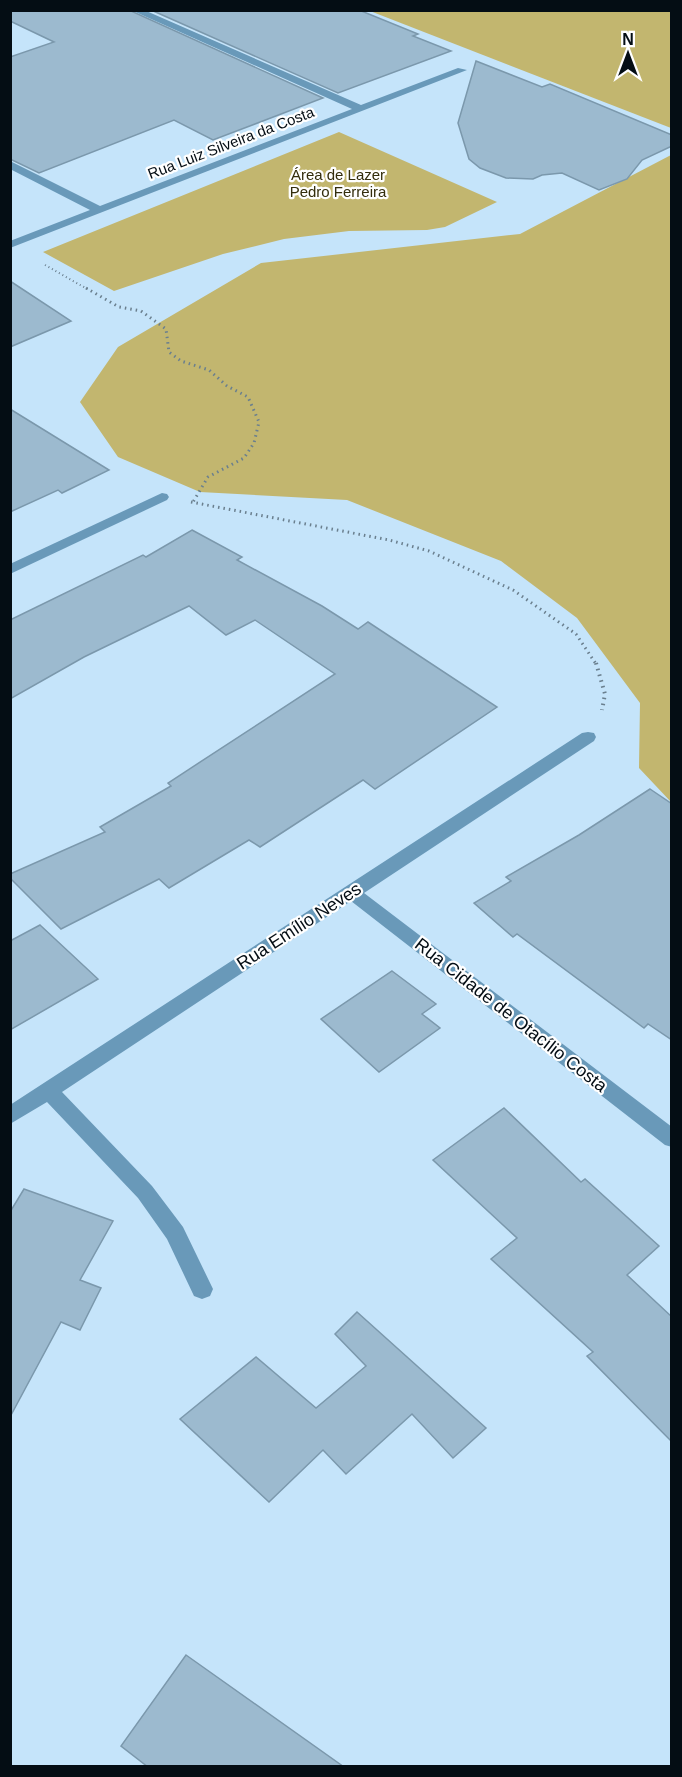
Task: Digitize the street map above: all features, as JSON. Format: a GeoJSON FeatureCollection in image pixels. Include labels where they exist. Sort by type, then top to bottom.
{"type":"FeatureCollection","features":[{"type":"Feature","properties":{"kind":"street"},"geometry":{"type":"LineString","coordinates":[[135,10],[361,109]]}},
{"type":"Feature","properties":{"kind":"street","name":"Rua Luiz Silveira da Costa"},"geometry":{"type":"LineString","coordinates":[[10,245],[462,69]]}},
{"type":"Feature","properties":{"kind":"street"},"geometry":{"type":"LineString","coordinates":[[10,164],[99,210]]}},
{"type":"Feature","properties":{"kind":"street"},"geometry":{"type":"LineString","coordinates":[[10,570],[162,497]]}},
{"type":"Feature","properties":{"kind":"street","name":"Rua Emílio Neves"},"geometry":{"type":"LineString","coordinates":[[10,1116],[588,737]]}},
{"type":"Feature","properties":{"kind":"street","name":"Rua Cidade de Otacílio Costa"},"geometry":{"type":"LineString","coordinates":[[351,892],[672,1139]]}},
{"type":"Feature","properties":{"kind":"street"},"geometry":{"type":"LineString","coordinates":[[49,1091],[145,1192],[176,1233],[202,1289]]}},
{"type":"Feature","properties":{"kind":"path"},"geometry":{"type":"LineString","coordinates":[[40,262],[119,307],[141,311],[166,329],[169,352],[181,361],[209,370],[227,386],[248,397],[259,422],[254,443],[244,458],[208,477],[192,503]]}},
{"type":"Feature","properties":{"kind":"path"},"geometry":{"type":"LineString","coordinates":[[162,497],[389,540],[429,550],[513,590],[576,634],[595,660],[605,694],[601,718],[588,737]]}},
{"type":"Feature","properties":{"kind":"green space"},"geometry":{"type":"Polygon","coordinates":[[[370,11],[671,11],[671,128],[370,11]]]}},
{"type":"Feature","properties":{"kind":"green space","name":"Área de Lazer Pedro Ferreira"},"geometry":{"type":"Polygon","coordinates":[[[339,132],[497,202],[445,227],[427,230],[349,231],[284,239],[223,254],[114,291],[43,252],[339,132]]]}},
{"type":"Feature","properties":{"kind":"green space"},"geometry":{"type":"Polygon","coordinates":[[[671,155],[671,802],[639,768],[640,703],[577,618],[501,561],[347,500],[200,492],[118,457],[80,402],[118,347],[261,263],[520,234],[671,155]]]}},
{"type":"Feature","properties":{"kind":"building"},"geometry":{"type":"Polygon","coordinates":[[[10,10],[129,10],[323,98],[213,140],[174,120],[39,173],[10,159],[10,57],[54,42],[10,21],[10,10]]]}},
{"type":"Feature","properties":{"kind":"building"},"geometry":{"type":"Polygon","coordinates":[[[151,10],[359,10],[418,34],[413,36],[451,51],[338,93],[151,10]]]}},
{"type":"Feature","properties":{"kind":"building"},"geometry":{"type":"Polygon","coordinates":[[[476,61],[542,87],[550,84],[672,135],[672,146],[642,160],[627,179],[599,190],[562,173],[542,175],[533,179],[506,178],[480,168],[469,159],[458,123],[476,61]]]}},
{"type":"Feature","properties":{"kind":"building"},"geometry":{"type":"Polygon","coordinates":[[[10,281],[71,321],[10,347],[10,281]]]}},
{"type":"Feature","properties":{"kind":"building"},"geometry":{"type":"Polygon","coordinates":[[[10,409],[109,470],[62,493],[58,490],[10,512],[10,409]]]}},
{"type":"Feature","properties":{"kind":"building"},"geometry":{"type":"Polygon","coordinates":[[[192,530],[242,557],[237,560],[322,606],[358,629],[368,622],[497,707],[375,789],[363,780],[260,847],[249,840],[169,888],[159,879],[61,929],[10,878],[10,874],[105,832],[100,827],[171,786],[168,783],[335,674],[255,620],[226,635],[189,606],[84,657],[10,699],[10,620],[143,555],[146,557],[192,530]]]}},
{"type":"Feature","properties":{"kind":"building"},"geometry":{"type":"Polygon","coordinates":[[[650,789],[672,804],[672,1040],[648,1024],[644,1028],[517,934],[513,937],[474,903],[511,881],[506,877],[579,835],[650,789]]]}},
{"type":"Feature","properties":{"kind":"building"},"geometry":{"type":"Polygon","coordinates":[[[40,925],[98,979],[10,1030],[10,941],[40,925]]]}},
{"type":"Feature","properties":{"kind":"building"},"geometry":{"type":"Polygon","coordinates":[[[392,971],[436,1004],[422,1014],[440,1028],[379,1072],[321,1019],[392,971]]]}},
{"type":"Feature","properties":{"kind":"building"},"geometry":{"type":"Polygon","coordinates":[[[504,1108],[581,1182],[585,1179],[659,1246],[627,1275],[672,1317],[672,1442],[587,1356],[593,1352],[491,1259],[517,1238],[433,1160],[504,1108]]]}},
{"type":"Feature","properties":{"kind":"building"},"geometry":{"type":"Polygon","coordinates":[[[24,1189],[113,1221],[80,1280],[101,1288],[80,1330],[61,1322],[10,1417],[10,1212],[24,1189]]]}},
{"type":"Feature","properties":{"kind":"building"},"geometry":{"type":"Polygon","coordinates":[[[357,1312],[486,1428],[453,1458],[412,1414],[346,1474],[323,1450],[269,1502],[180,1419],[256,1357],[316,1408],[366,1366],[335,1334],[357,1312]]]}},
{"type":"Feature","properties":{"kind":"building"},"geometry":{"type":"Polygon","coordinates":[[[186,1655],[344,1767],[148,1767],[121,1746],[186,1655]]]}}]}
